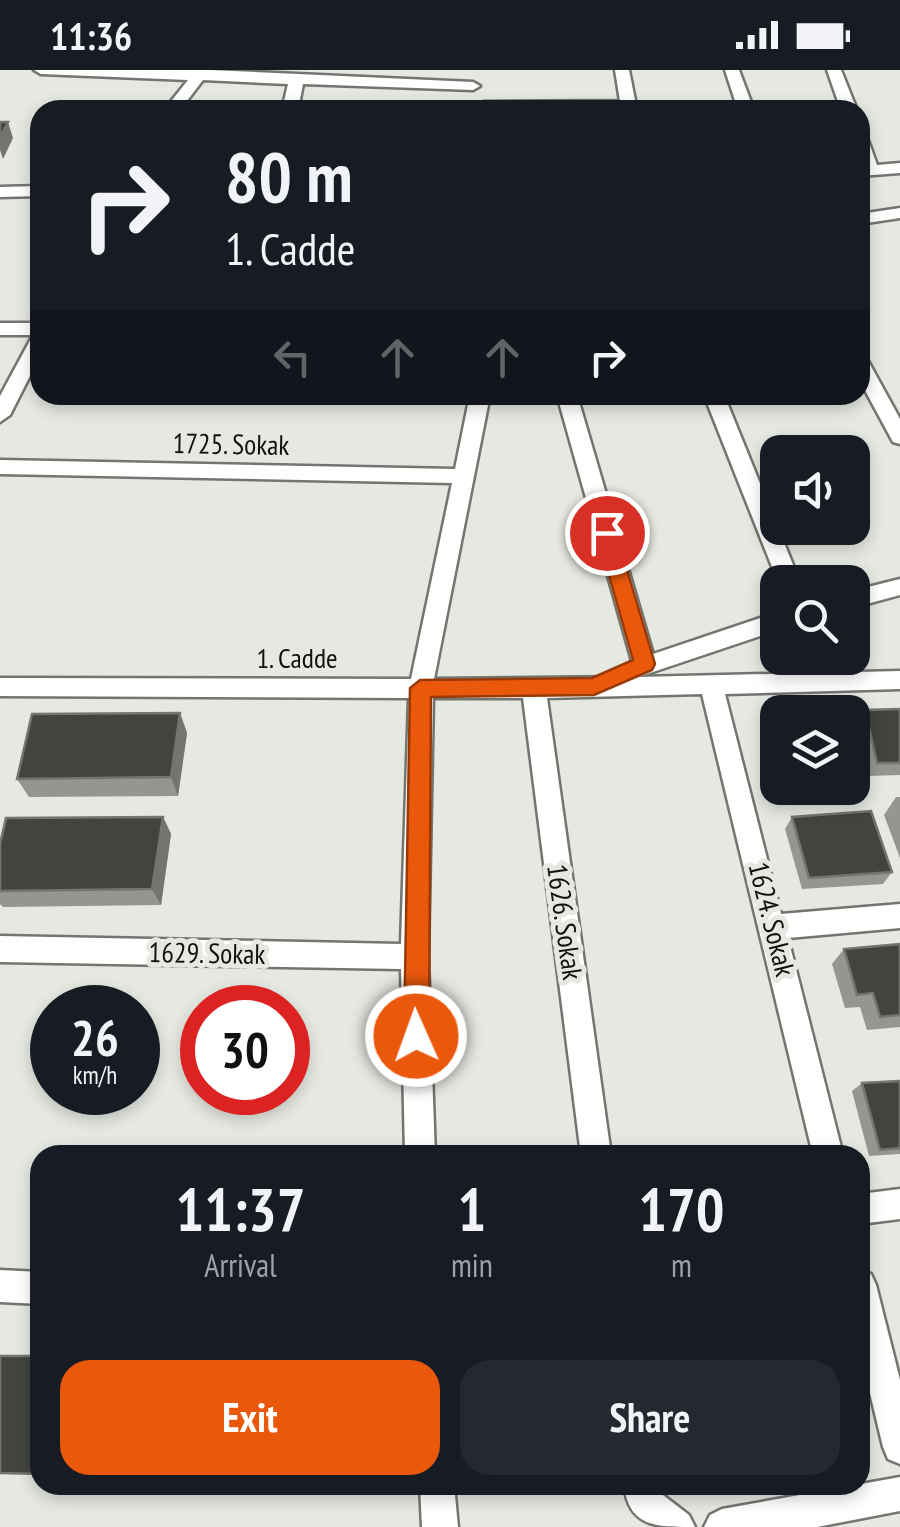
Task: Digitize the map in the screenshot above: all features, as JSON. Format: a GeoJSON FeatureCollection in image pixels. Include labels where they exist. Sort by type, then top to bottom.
{"type":"FeatureCollection","features":[{"type":"Feature","properties":{"kind":"street"},"geometry":{"type":"LineString","coordinates":[[41,70],[473,86]]}},
{"type":"Feature","properties":{"kind":"street"},"geometry":{"type":"LineString","coordinates":[[466,70],[479,100]]}},
{"type":"Feature","properties":{"kind":"street"},"geometry":{"type":"LineString","coordinates":[[622,70],[627,100]]}},
{"type":"Feature","properties":{"kind":"street"},"geometry":{"type":"LineString","coordinates":[[732,70],[742,100]]}},
{"type":"Feature","properties":{"kind":"street"},"geometry":{"type":"LineString","coordinates":[[834,70],[845,100]]}},
{"type":"Feature","properties":{"kind":"street"},"geometry":{"type":"LineString","coordinates":[[180,100],[200,74]]}},
{"type":"Feature","properties":{"kind":"street"},"geometry":{"type":"LineString","coordinates":[[292,100],[296,82]]}},
{"type":"Feature","properties":{"kind":"street"},"geometry":{"type":"LineString","coordinates":[[870,171],[900,168]]}},
{"type":"Feature","properties":{"kind":"street"},"geometry":{"type":"LineString","coordinates":[[0,192],[30,191]]}},
{"type":"Feature","properties":{"kind":"street"},"geometry":{"type":"LineString","coordinates":[[870,216],[900,212]]}},
{"type":"Feature","properties":{"kind":"street"},"geometry":{"type":"LineString","coordinates":[[0,329],[30,329]]}},
{"type":"Feature","properties":{"kind":"street"},"geometry":{"type":"LineString","coordinates":[[0,415],[30,357]]}},
{"type":"Feature","properties":{"kind":"street"},"geometry":{"type":"LineString","coordinates":[[870,382],[900,437]]}},
{"type":"Feature","properties":{"kind":"street"},"geometry":{"type":"LineString","coordinates":[[420,1145],[414,957],[420,688],[478,405]]}},
{"type":"Feature","properties":{"kind":"street"},"geometry":{"type":"LineString","coordinates":[[569,405],[644,664]]}},
{"type":"Feature","properties":{"kind":"street"},"geometry":{"type":"LineString","coordinates":[[718,405],[782,565]]}},
{"type":"Feature","properties":{"kind":"street","name":"1725. Sokak"},"geometry":{"type":"LineString","coordinates":[[0,467],[461,476]]}},
{"type":"Feature","properties":{"kind":"street"},"geometry":{"type":"LineString","coordinates":[[870,595],[900,587]]}},
{"type":"Feature","properties":{"kind":"street","name":"1. Cadde"},"geometry":{"type":"LineString","coordinates":[[594,686],[644,664],[760,627]]}},
{"type":"Feature","properties":{"kind":"street","name":"1. Cadde"},"geometry":{"type":"LineString","coordinates":[[0,686],[534,689],[900,680]]}},
{"type":"Feature","properties":{"kind":"street","name":"1624. Sokak"},"geometry":{"type":"LineString","coordinates":[[711,684],[826,1145]]}},
{"type":"Feature","properties":{"kind":"street","name":"1626. Sokak"},"geometry":{"type":"LineString","coordinates":[[534,689],[595,1145]]}},
{"type":"Feature","properties":{"kind":"street"},"geometry":{"type":"LineString","coordinates":[[774,926],[900,916]]}},
{"type":"Feature","properties":{"kind":"street","name":"1629. Sokak"},"geometry":{"type":"LineString","coordinates":[[0,949],[414,957]]}},
{"type":"Feature","properties":{"kind":"street"},"geometry":{"type":"LineString","coordinates":[[870,1207],[900,1204]]}},
{"type":"Feature","properties":{"kind":"street"},"geometry":{"type":"LineString","coordinates":[[0,1286],[30,1288]]}},
{"type":"Feature","properties":{"kind":"street"},"geometry":{"type":"LineString","coordinates":[[870,1326],[900,1447]]}},
{"type":"Feature","properties":{"kind":"street"},"geometry":{"type":"LineString","coordinates":[[722,1527],[900,1494]]}},
{"type":"Feature","properties":{"kind":"street"},"geometry":{"type":"LineString","coordinates":[[438,1495],[440,1527]]}},
{"type":"Feature","properties":{"kind":"street"},"geometry":{"type":"LineString","coordinates":[[642,1495],[643,1501],[677,1527]]}},
{"type":"Feature","properties":{"kind":"building"},"geometry":{"type":"Polygon","coordinates":[[[0,122],[8,122],[0,138],[0,122]]]}},
{"type":"Feature","properties":{"kind":"building"},"geometry":{"type":"Polygon","coordinates":[[[900,709],[900,763],[877,763],[870,710],[900,709]]]}},
{"type":"Feature","properties":{"kind":"building"},"geometry":{"type":"Polygon","coordinates":[[[180,713],[171,777],[17,779],[32,714],[180,713]]]}},
{"type":"Feature","properties":{"kind":"building"},"geometry":{"type":"Polygon","coordinates":[[[871,811],[892,872],[809,878],[792,817],[871,811]]]}},
{"type":"Feature","properties":{"kind":"building"},"geometry":{"type":"Polygon","coordinates":[[[163,817],[152,889],[0,891],[0,844],[6,818],[163,817]]]}},
{"type":"Feature","properties":{"kind":"building"},"geometry":{"type":"Polygon","coordinates":[[[900,944],[900,1015],[880,1017],[873,993],[857,995],[844,949],[900,944]]]}},
{"type":"Feature","properties":{"kind":"building"},"geometry":{"type":"Polygon","coordinates":[[[900,1081],[900,1148],[880,1150],[862,1083],[900,1081]]]}},
{"type":"Feature","properties":{"kind":"building"},"geometry":{"type":"Polygon","coordinates":[[[0,1356],[30,1356],[30,1474],[0,1473],[0,1356]]]}},
{"type":"Feature","properties":{"kind":"route"},"geometry":{"type":"LineString","coordinates":[[416,1036],[420,688],[594,686],[644,664],[607,533]]}}]}
